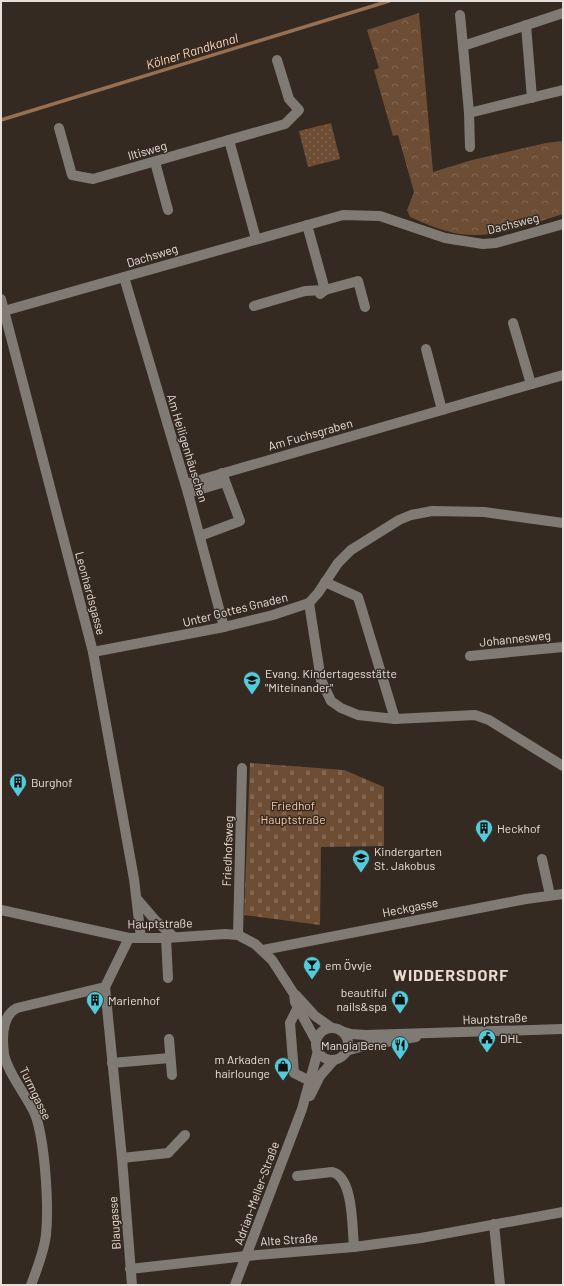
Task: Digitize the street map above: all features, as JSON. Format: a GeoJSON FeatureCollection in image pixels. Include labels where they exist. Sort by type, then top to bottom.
{"type":"FeatureCollection","features":[{"type":"Feature","properties":{"kind":"street"},"geometry":{"type":"LineString","coordinates":[[463,46],[563,13]]}},
{"type":"Feature","properties":{"kind":"street"},"geometry":{"type":"LineString","coordinates":[[460,15],[469,113],[470,147]]}},
{"type":"Feature","properties":{"kind":"street"},"geometry":{"type":"LineString","coordinates":[[526,25],[532,98]]}},
{"type":"Feature","properties":{"kind":"street","name":"Iltisweg"},"geometry":{"type":"LineString","coordinates":[[59,128],[72,174],[93,179],[285,124],[299,110],[289,99],[277,60]]}},
{"type":"Feature","properties":{"kind":"street"},"geometry":{"type":"LineString","coordinates":[[469,113],[563,90]]}},
{"type":"Feature","properties":{"kind":"street"},"geometry":{"type":"LineString","coordinates":[[229,140],[256,239]]}},
{"type":"Feature","properties":{"kind":"street"},"geometry":{"type":"LineString","coordinates":[[155,162],[168,210]]}},
{"type":"Feature","properties":{"kind":"street","name":"Dachsweg"},"geometry":{"type":"LineString","coordinates":[[4,311],[343,215],[368,214],[401,222],[445,238],[483,244],[496,244],[563,224]]}},
{"type":"Feature","properties":{"kind":"street"},"geometry":{"type":"LineString","coordinates":[[307,225],[325,290]]}},
{"type":"Feature","properties":{"kind":"street","name":"Am Heiligenhäuschen"},"geometry":{"type":"LineString","coordinates":[[124,277],[187,488],[224,627]]}},
{"type":"Feature","properties":{"kind":"street"},"geometry":{"type":"LineString","coordinates":[[254,306],[306,291],[325,290],[358,281],[365,308]]}},
{"type":"Feature","properties":{"kind":"street"},"geometry":{"type":"LineString","coordinates":[[317,298],[325,290]]}},
{"type":"Feature","properties":{"kind":"street","name":"Leonhardsgasse"},"geometry":{"type":"LineString","coordinates":[[1,299],[93,652],[137,899],[141,938]]}},
{"type":"Feature","properties":{"kind":"street"},"geometry":{"type":"LineString","coordinates":[[513,323],[531,384]]}},
{"type":"Feature","properties":{"kind":"street"},"geometry":{"type":"LineString","coordinates":[[426,349],[442,410]]}},
{"type":"Feature","properties":{"kind":"street","name":"Am Fuchsgraben"},"geometry":{"type":"LineString","coordinates":[[187,488],[442,410],[563,375]]}},
{"type":"Feature","properties":{"kind":"street"},"geometry":{"type":"LineString","coordinates":[[200,536],[240,522],[224,477]]}},
{"type":"Feature","properties":{"kind":"street"},"geometry":{"type":"LineString","coordinates":[[563,523],[484,512],[432,511],[411,515],[399,520],[351,550],[338,564],[309,603],[321,680],[332,701],[341,708],[354,714],[395,719],[475,715],[489,720],[563,766]]}},
{"type":"Feature","properties":{"kind":"street"},"geometry":{"type":"LineString","coordinates":[[326,582],[358,597],[395,719]]}},
{"type":"Feature","properties":{"kind":"street","name":"Unter Gottes Gnaden"},"geometry":{"type":"LineString","coordinates":[[93,652],[224,627],[273,615],[309,603]]}},
{"type":"Feature","properties":{"kind":"street","name":"Johannesweg"},"geometry":{"type":"LineString","coordinates":[[470,656],[563,647]]}},
{"type":"Feature","properties":{"kind":"street","name":"Friedhofsweg"},"geometry":{"type":"LineString","coordinates":[[238,935],[242,768]]}},
{"type":"Feature","properties":{"kind":"street"},"geometry":{"type":"LineString","coordinates":[[542,859],[550,895]]}},
{"type":"Feature","properties":{"kind":"street","name":"Heckgasse"},"geometry":{"type":"LineString","coordinates":[[263,950],[550,895],[563,894]]}},
{"type":"Feature","properties":{"kind":"street"},"geometry":{"type":"LineString","coordinates":[[137,899],[170,937],[168,978]]}},
{"type":"Feature","properties":{"kind":"street","name":"Hauptstraße"},"geometry":{"type":"LineString","coordinates":[[1,910],[129,938],[225,934],[238,935],[263,950],[272,960],[294,994],[298,1007],[317,1046]]}},
{"type":"Feature","properties":{"kind":"street"},"geometry":{"type":"LineString","coordinates":[[105,987],[129,938]]}},
{"type":"Feature","properties":{"kind":"street","name":"Blaugasse"},"geometry":{"type":"LineString","coordinates":[[105,987],[122,1158],[132,1285]]}},
{"type":"Feature","properties":{"kind":"street","name":"Turmgasse"},"geometry":{"type":"LineString","coordinates":[[32,1285],[46,1236],[47,1207],[39,1128],[28,1095],[4,1055],[4,1026],[6,1018],[10,1012],[17,1008],[105,987]]}},
{"type":"Feature","properties":{"kind":"street","name":"Hauptstraße"},"geometry":{"type":"LineString","coordinates":[[294,994],[315,1016],[336,1029],[351,1034],[366,1035],[412,1032],[428,1034],[563,1028]]}},
{"type":"Feature","properties":{"kind":"street"},"geometry":{"type":"LineString","coordinates":[[298,1007],[290,1023],[294,1073],[310,1081]]}},
{"type":"Feature","properties":{"kind":"street"},"geometry":{"type":"LineString","coordinates":[[336,1029],[347,1038],[348,1043],[346,1051],[334,1060],[325,1058],[317,1046],[321,1032],[336,1029]]}},
{"type":"Feature","properties":{"kind":"street","name":"Hauptstraße"},"geometry":{"type":"LineString","coordinates":[[346,1051],[354,1047],[413,1038],[428,1034]]}},
{"type":"Feature","properties":{"kind":"street"},"geometry":{"type":"LineString","coordinates":[[169,1039],[172,1075]]}},
{"type":"Feature","properties":{"kind":"street","name":"Adrian-Meller-Straße"},"geometry":{"type":"LineString","coordinates":[[235,1285],[302,1109],[310,1081],[317,1046]]}},
{"type":"Feature","properties":{"kind":"street"},"geometry":{"type":"LineString","coordinates":[[112,1063],[170,1058]]}},
{"type":"Feature","properties":{"kind":"street","name":"Adrian-Meller-Straße"},"geometry":{"type":"LineString","coordinates":[[302,1109],[308,1102],[320,1076],[334,1060]]}},
{"type":"Feature","properties":{"kind":"street"},"geometry":{"type":"LineString","coordinates":[[122,1158],[168,1153],[185,1135]]}},
{"type":"Feature","properties":{"kind":"street"},"geometry":{"type":"LineString","coordinates":[[297,1176],[332,1172],[337,1173],[343,1179],[348,1190],[354,1247]]}},
{"type":"Feature","properties":{"kind":"street","name":"Alte Straße"},"geometry":{"type":"LineString","coordinates":[[130,1269],[246,1256],[354,1247],[421,1238],[563,1212]]}},
{"type":"Feature","properties":{"kind":"street"},"geometry":{"type":"LineString","coordinates":[[494,1224],[500,1285]]}},
{"type":"Feature","properties":{"kind":"green space"},"geometry":{"type":"Polygon","coordinates":[[[419,13],[433,172],[472,160],[546,143],[563,141],[563,214],[512,230],[499,233],[473,235],[447,231],[410,217],[407,210],[414,192],[398,135],[393,136],[374,70],[379,68],[367,30],[419,13]]]}},
{"type":"Feature","properties":{"kind":"green space"},"geometry":{"type":"Polygon","coordinates":[[[331,123],[340,159],[308,167],[299,131],[331,123]]]}},
{"type":"Feature","properties":{"kind":"green space","name":"Friedhof Hauptstraße"},"geometry":{"type":"Polygon","coordinates":[[[250,763],[344,770],[384,787],[384,846],[321,847],[320,925],[244,915],[250,763]]]}},
{"type":"Feature","properties":{"kind":"waterway","name":"Kölner Randkanal"},"geometry":{"type":"LineString","coordinates":[[1,120],[389,1]]}},
{"type":"Feature","properties":{"kind":"place","name":"Evang. Kindertagesstätte \"Miteinander\""},"geometry":{"type":"Point","coordinates":[252,695]}},
{"type":"Feature","properties":{"kind":"place","name":"Burghof"},"geometry":{"type":"Point","coordinates":[18,797]}},
{"type":"Feature","properties":{"kind":"place","name":"Heckhof"},"geometry":{"type":"Point","coordinates":[484,843]}},
{"type":"Feature","properties":{"kind":"place","name":"Kindergarten St. Jakobus"},"geometry":{"type":"Point","coordinates":[361,873]}},
{"type":"Feature","properties":{"kind":"place","name":"em Övvje"},"geometry":{"type":"Point","coordinates":[312,980]}},
{"type":"Feature","properties":{"kind":"place","name":"beautiful nails&spa"},"geometry":{"type":"Point","coordinates":[400,1014]}},
{"type":"Feature","properties":{"kind":"place","name":"Marienhof"},"geometry":{"type":"Point","coordinates":[95,1015]}},
{"type":"Feature","properties":{"kind":"place","name":"DHL"},"geometry":{"type":"Point","coordinates":[487,1053]}},
{"type":"Feature","properties":{"kind":"place","name":"Mangia Bene"},"geometry":{"type":"Point","coordinates":[400,1060]}},
{"type":"Feature","properties":{"kind":"place","name":"m Arkaden hairlounge"},"geometry":{"type":"Point","coordinates":[283,1081]}},
{"type":"Feature","properties":{"kind":"district","name":"WIDDERSDORF"},"geometry":{"type":"Point","coordinates":[451,974]}}]}
